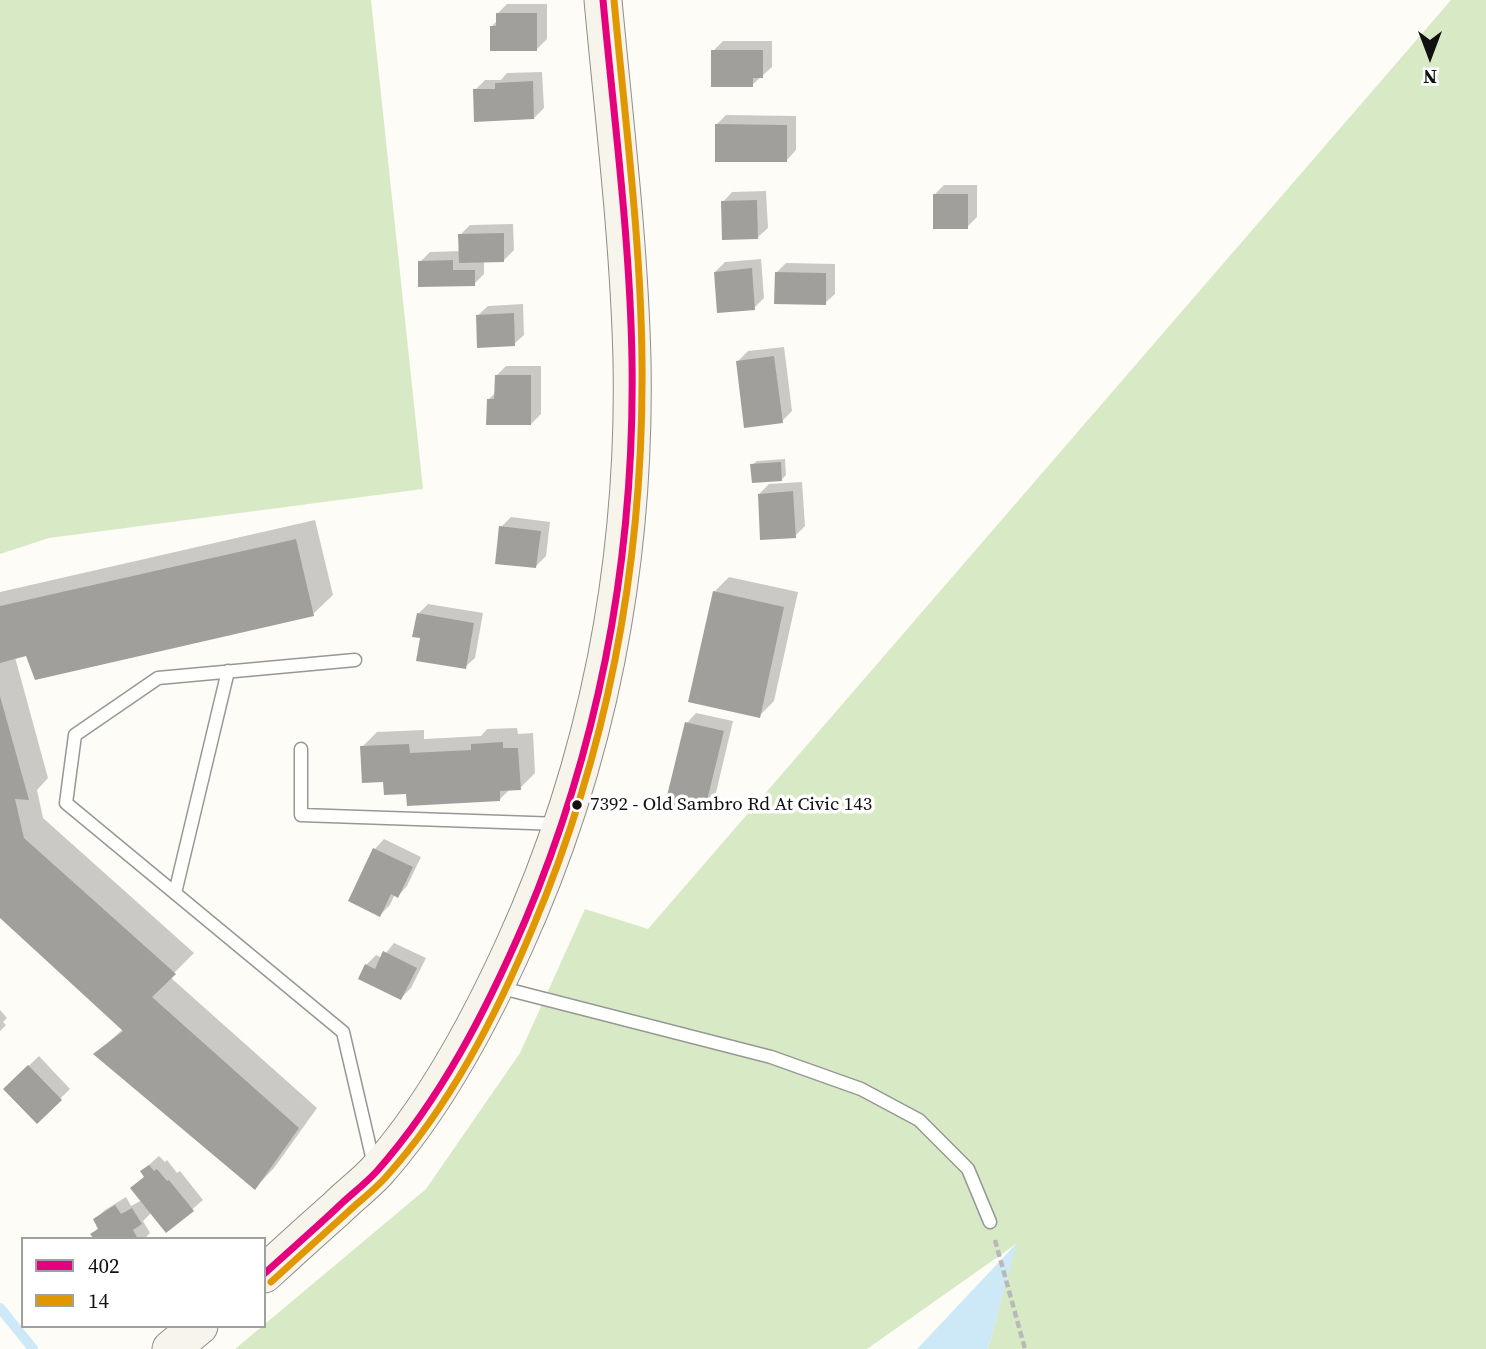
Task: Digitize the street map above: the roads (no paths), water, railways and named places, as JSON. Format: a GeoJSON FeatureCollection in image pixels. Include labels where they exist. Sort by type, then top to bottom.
{"type":"FeatureCollection","features":[{"type":"Feature","properties":{"kind":"main road"},"geometry":{"type":"LineString","coordinates":[[266,1272],[376,1172],[441,1081],[495,986],[531,909],[563,824],[593,725],[618,597],[631,453],[632,357],[625,240],[603,0]]}},
{"type":"Feature","properties":{"kind":"main road"},"geometry":{"type":"LineString","coordinates":[[171,1349],[197,1328]]}},
{"type":"Feature","properties":{"kind":"lane"},"geometry":{"type":"LineString","coordinates":[[355,660],[158,678],[75,735],[66,803],[343,1032],[376,1172]]}},
{"type":"Feature","properties":{"kind":"lane"},"geometry":{"type":"LineString","coordinates":[[175,893],[228,671]]}},
{"type":"Feature","properties":{"kind":"lane"},"geometry":{"type":"LineString","coordinates":[[301,749],[301,815],[563,824]]}},
{"type":"Feature","properties":{"kind":"lane"},"geometry":{"type":"LineString","coordinates":[[495,986],[771,1057],[848,1084],[919,1120],[968,1169],[990,1222]]}},
{"type":"Feature","properties":{"kind":"water"},"geometry":{"type":"Polygon","coordinates":[[[1017,1243],[988,1349],[917,1349],[1017,1243]]]}},
{"type":"Feature","properties":{"kind":"waterway"},"geometry":{"type":"LineString","coordinates":[[0,1308],[33,1349]]}},
{"type":"Feature","properties":{"kind":"place","name":"7392 - Old Sambro Rd At Civic 143"},"geometry":{"type":"Point","coordinates":[577,805]}}]}
